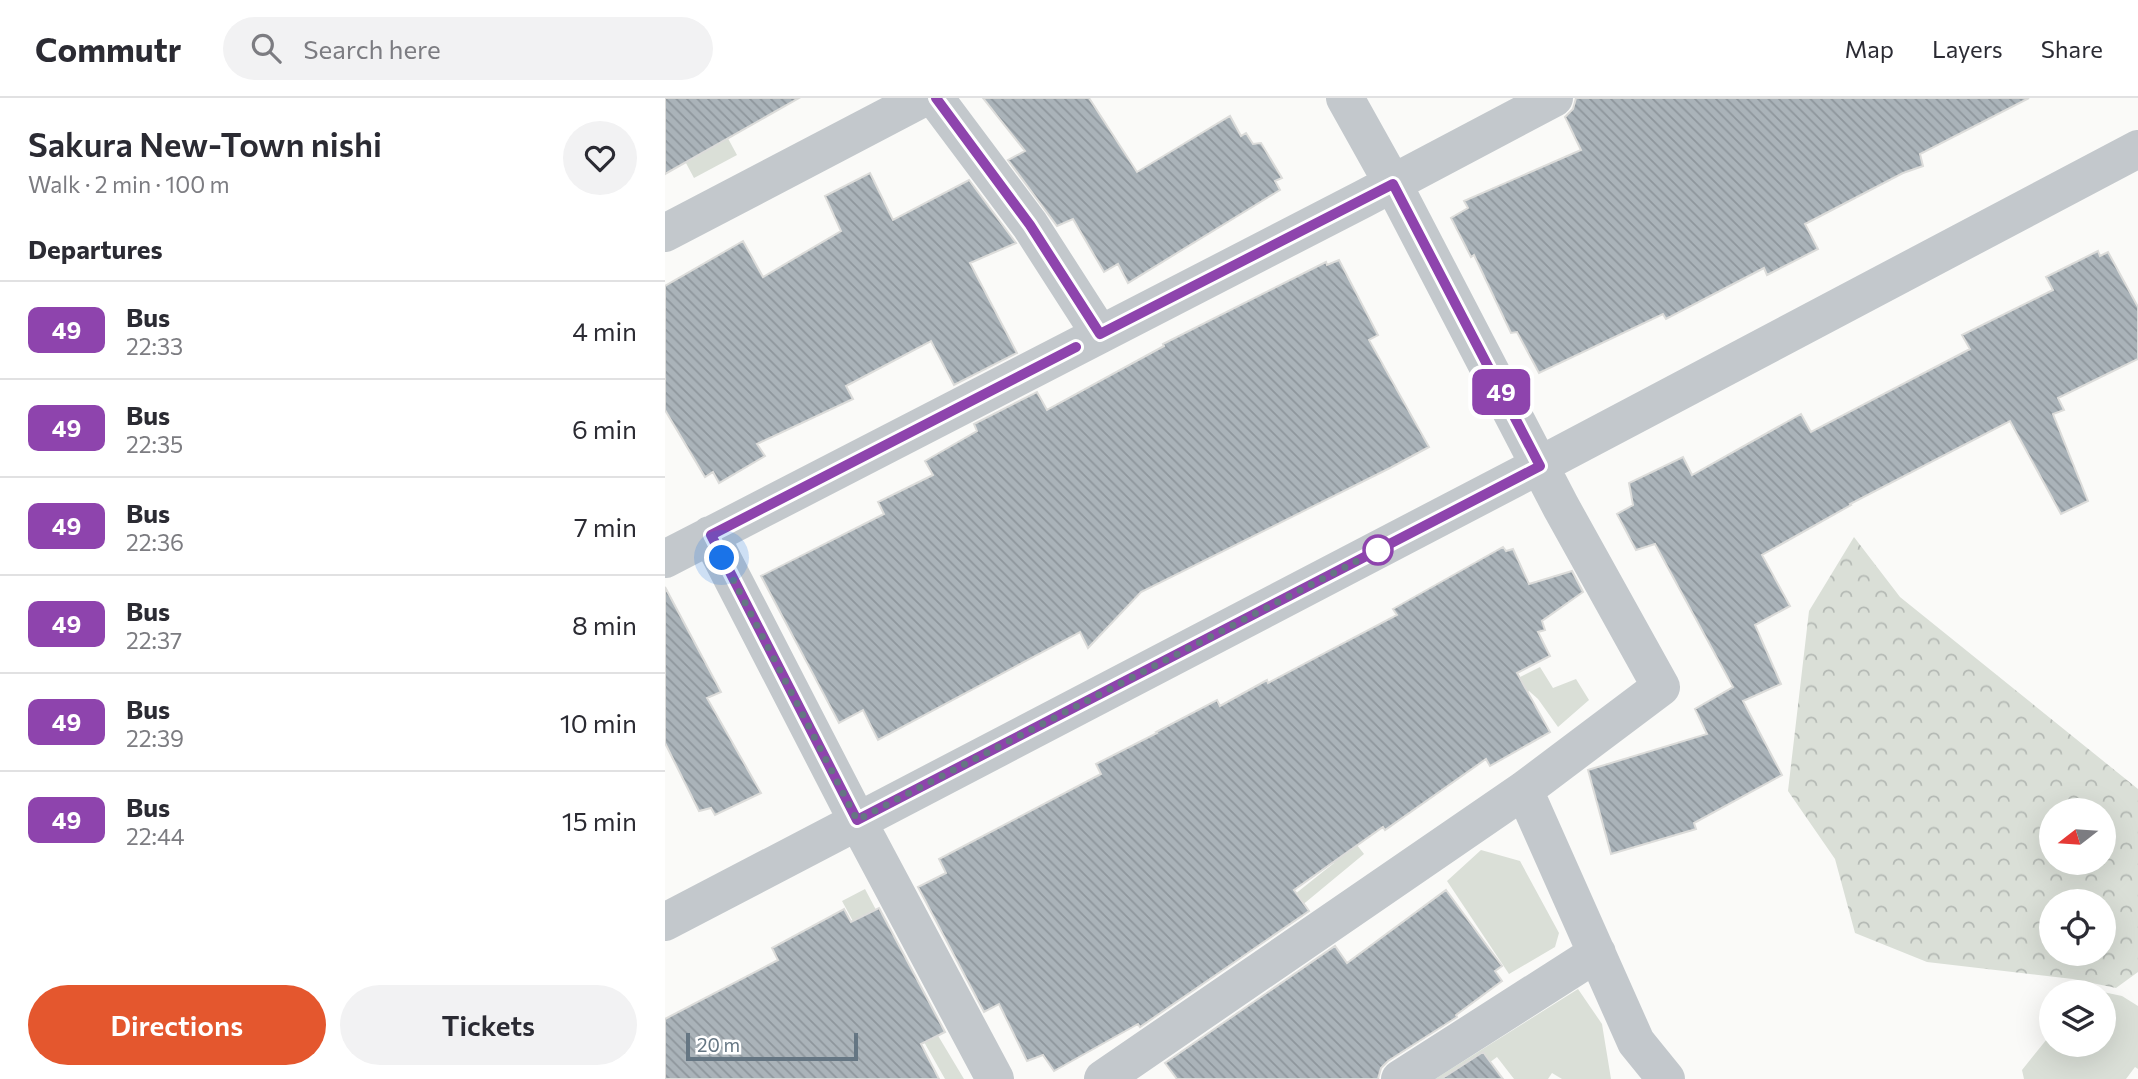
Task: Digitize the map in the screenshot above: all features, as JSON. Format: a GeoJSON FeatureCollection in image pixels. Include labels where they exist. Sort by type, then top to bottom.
{"type":"FeatureCollection","features":[{"type":"Feature","properties":{"kind":"street"},"geometry":{"type":"LineString","coordinates":[[665,233],[923,98]]}},
{"type":"Feature","properties":{"kind":"street"},"geometry":{"type":"LineString","coordinates":[[936,98],[1030,225],[1100,334]]}},
{"type":"Feature","properties":{"kind":"street"},"geometry":{"type":"LineString","coordinates":[[1103,1079],[1524,790],[1661,687],[1540,466],[1393,184],[1345,98]]}},
{"type":"Feature","properties":{"kind":"street"},"geometry":{"type":"LineString","coordinates":[[665,559],[1393,184],[1554,98]]}},
{"type":"Feature","properties":{"kind":"street"},"geometry":{"type":"LineString","coordinates":[[665,922],[1540,466],[2138,149]]}},
{"type":"Feature","properties":{"kind":"street"},"geometry":{"type":"LineString","coordinates":[[711,535],[857,820],[995,1079]]}},
{"type":"Feature","properties":{"kind":"street"},"geometry":{"type":"LineString","coordinates":[[1524,790],[1636,1042],[1666,1079]]}},
{"type":"Feature","properties":{"kind":"street"},"geometry":{"type":"LineString","coordinates":[[1400,1079],[1597,953]]}},
{"type":"Feature","properties":{"kind":"green space"},"geometry":{"type":"Polygon","coordinates":[[[665,98],[706,98],[737,155],[694,178],[665,124],[665,98]]]}},
{"type":"Feature","properties":{"kind":"green space"},"geometry":{"type":"Polygon","coordinates":[[[1854,537],[1900,597],[2138,789],[2138,972],[2116,988],[2116,980],[2078,980],[1927,962],[1855,933],[1835,859],[1788,791],[1809,611],[1854,537]]]}},
{"type":"Feature","properties":{"kind":"green space"},"geometry":{"type":"Polygon","coordinates":[[[1515,666],[1520,677],[1540,667],[1553,688],[1576,679],[1589,700],[1558,727],[1529,691],[1520,696],[1515,666]]]}},
{"type":"Feature","properties":{"kind":"green space"},"geometry":{"type":"Polygon","coordinates":[[[1308,782],[1364,854],[1283,921],[1275,910],[1334,863],[1285,796],[1308,782]]]}},
{"type":"Feature","properties":{"kind":"green space"},"geometry":{"type":"Polygon","coordinates":[[[1481,850],[1520,861],[1559,933],[1555,947],[1509,974],[1447,881],[1481,850]]]}},
{"type":"Feature","properties":{"kind":"green space"},"geometry":{"type":"Polygon","coordinates":[[[865,889],[922,997],[901,1009],[842,901],[865,889]]]}},
{"type":"Feature","properties":{"kind":"green space"},"geometry":{"type":"Polygon","coordinates":[[[1578,989],[1602,1024],[1611,1079],[1562,1079],[1552,1073],[1548,1079],[1514,1079],[1497,1057],[1467,1079],[1435,1079],[1578,989]]]}},
{"type":"Feature","properties":{"kind":"green space"},"geometry":{"type":"Polygon","coordinates":[[[2116,995],[2138,1006],[2138,1069],[2135,1067],[2126,1079],[2024,1079],[2022,1070],[2039,1049],[2039,1057],[2116,1057],[2116,995]]]}},
{"type":"Feature","properties":{"kind":"green space"},"geometry":{"type":"Polygon","coordinates":[[[922,1009],[964,1079],[945,1079],[915,1026],[922,1009]]]}},
{"type":"Feature","properties":{"kind":"building"},"geometry":{"type":"Polygon","coordinates":[[[665,98],[799,98],[665,174],[665,98]]]}},
{"type":"Feature","properties":{"kind":"building"},"geometry":{"type":"Polygon","coordinates":[[[983,98],[1089,98],[1137,172],[1230,116],[1241,136],[1246,133],[1253,144],[1261,143],[1282,178],[1275,181],[1280,190],[1128,283],[1118,264],[1104,272],[1073,219],[1057,226],[1008,160],[1025,151],[983,98]]]}},
{"type":"Feature","properties":{"kind":"building"},"geometry":{"type":"Polygon","coordinates":[[[1576,98],[2029,98],[1920,154],[1923,166],[1903,173],[1805,224],[1818,249],[1767,275],[1764,268],[1666,319],[1663,314],[1539,373],[1517,332],[1511,333],[1474,255],[1471,257],[1451,218],[1468,208],[1464,201],[1581,150],[1565,117],[1573,109],[1576,98]]]}},
{"type":"Feature","properties":{"kind":"building"},"geometry":{"type":"Polygon","coordinates":[[[870,173],[893,220],[969,180],[1016,243],[970,263],[1017,353],[954,385],[931,341],[846,386],[853,399],[757,444],[765,456],[719,483],[713,472],[705,477],[665,410],[665,286],[743,241],[763,277],[841,231],[825,196],[870,173]]]}},
{"type":"Feature","properties":{"kind":"building"},"geometry":{"type":"Polygon","coordinates":[[[2098,251],[2100,256],[2108,252],[2138,307],[2138,359],[2058,398],[2064,410],[2053,414],[2088,501],[2061,514],[2010,421],[1850,504],[1762,555],[1790,606],[1755,625],[1781,684],[1743,701],[1782,775],[1694,823],[1696,829],[1611,854],[1588,770],[1707,734],[1695,709],[1733,687],[1655,544],[1636,550],[1617,514],[1633,505],[1629,483],[1683,457],[1692,475],[1801,414],[1811,432],[1970,349],[1962,335],[2053,290],[2046,277],[2098,251]]]}},
{"type":"Feature","properties":{"kind":"building"},"geometry":{"type":"Polygon","coordinates":[[[1339,260],[1378,335],[1369,340],[1429,447],[1141,592],[1088,648],[1080,632],[878,740],[863,710],[839,723],[761,576],[884,514],[878,502],[933,475],[925,461],[977,431],[974,424],[1037,392],[1047,410],[1164,346],[1163,344],[1326,262],[1327,265],[1339,260]]]}},
{"type":"Feature","properties":{"kind":"building"},"geometry":{"type":"Polygon","coordinates":[[[1503,547],[1506,551],[1513,549],[1529,584],[1572,571],[1583,592],[1542,621],[1545,630],[1538,632],[1550,656],[1517,673],[1550,732],[1490,766],[1486,759],[1294,890],[1309,911],[1140,1027],[1138,1024],[1054,1071],[1043,1055],[1027,1061],[999,1004],[984,1012],[918,887],[946,873],[939,859],[1101,774],[1096,764],[1156,732],[1217,700],[1220,706],[1267,680],[1268,683],[1397,615],[1393,609],[1503,547]]]}},
{"type":"Feature","properties":{"kind":"building"},"geometry":{"type":"Polygon","coordinates":[[[665,587],[721,692],[707,698],[761,793],[715,815],[711,808],[699,811],[665,743],[665,587]]]}},
{"type":"Feature","properties":{"kind":"building"},"geometry":{"type":"Polygon","coordinates":[[[1446,890],[1502,966],[1495,971],[1502,981],[1456,1015],[1457,1017],[1388,1061],[1381,1068],[1378,1079],[1177,1079],[1165,1063],[1335,946],[1347,963],[1446,890]]]}},
{"type":"Feature","properties":{"kind":"building"},"geometry":{"type":"Polygon","coordinates":[[[879,908],[945,1032],[921,1044],[939,1079],[665,1079],[665,1019],[778,960],[772,948],[844,909],[851,922],[879,908]]]}},
{"type":"Feature","properties":{"kind":"building"},"geometry":{"type":"Polygon","coordinates":[[[1483,1052],[1503,1079],[1441,1079],[1483,1052]]]}},
{"type":"Feature","properties":{"kind":"bus line","name":"49"},"geometry":{"type":"LineString","coordinates":[[936,98],[1030,225],[1100,334],[1393,184],[1540,466],[857,820],[711,535],[1076,347]]}},
{"type":"Feature","properties":{"kind":"route"},"geometry":{"type":"LineString","coordinates":[[722,558],[857,820],[1378,550]]}}]}
